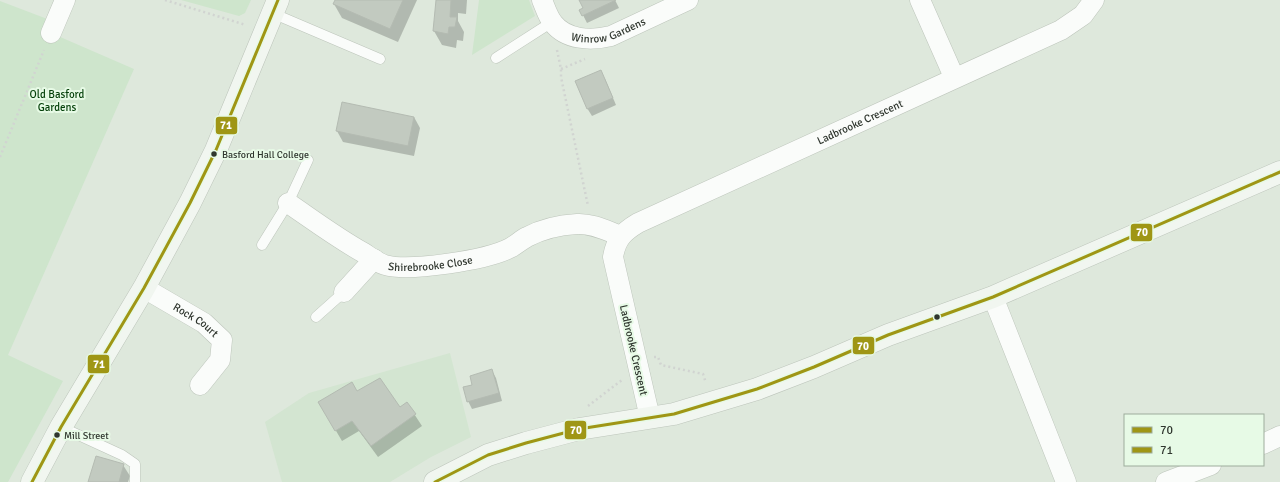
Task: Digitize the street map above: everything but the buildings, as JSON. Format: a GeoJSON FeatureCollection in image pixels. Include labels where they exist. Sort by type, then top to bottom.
{"type":"FeatureCollection","features":[{"type":"Feature","properties":{"kind":"street"},"geometry":{"type":"LineString","coordinates":[[51,33],[65,0]]}},
{"type":"Feature","properties":{"kind":"street","name":"Winrow Gardens"},"geometry":{"type":"LineString","coordinates":[[542,0],[552,22],[561,31],[572,37],[582,38],[604,38],[610,36],[688,0]]}},
{"type":"Feature","properties":{"kind":"street"},"geometry":{"type":"LineString","coordinates":[[920,0],[954,78]]}},
{"type":"Feature","properties":{"kind":"street","name":"Ladbrooke Crescent"},"geometry":{"type":"LineString","coordinates":[[650,418],[613,257],[615,247],[620,236],[638,223],[1061,30],[1083,15],[1094,0]]}},
{"type":"Feature","properties":{"kind":"street"},"geometry":{"type":"LineString","coordinates":[[32,482],[61,427],[144,288],[190,203],[216,150],[272,15]]}},
{"type":"Feature","properties":{"kind":"street"},"geometry":{"type":"LineString","coordinates":[[435,482],[488,455],[526,443],[579,429],[674,414],[757,389],[888,336],[993,297],[1280,172]]}},
{"type":"Feature","properties":{"kind":"street","name":"Shirebrooke Close"},"geometry":{"type":"LineString","coordinates":[[288,203],[349,245],[384,265],[407,268],[436,265],[487,256],[509,249],[526,237],[541,231],[578,224],[592,225]]}},
{"type":"Feature","properties":{"kind":"street"},"geometry":{"type":"LineString","coordinates":[[592,225],[620,236]]}},
{"type":"Feature","properties":{"kind":"street","name":"Shirebrooke Close"},"geometry":{"type":"LineString","coordinates":[[344,292],[374,259]]}},
{"type":"Feature","properties":{"kind":"street","name":"Rock Court"},"geometry":{"type":"LineString","coordinates":[[144,288],[204,323],[222,340],[220,360],[200,385]]}},
{"type":"Feature","properties":{"kind":"street"},"geometry":{"type":"LineString","coordinates":[[993,297],[1066,482]]}},
{"type":"Feature","properties":{"kind":"street"},"geometry":{"type":"LineString","coordinates":[[1264,444],[1280,436]]}},
{"type":"Feature","properties":{"kind":"street"},"geometry":{"type":"LineString","coordinates":[[1166,482],[1208,466]]}},
{"type":"Feature","properties":{"kind":"lane"},"geometry":{"type":"LineString","coordinates":[[272,15],[380,59]]}},
{"type":"Feature","properties":{"kind":"lane"},"geometry":{"type":"LineString","coordinates":[[496,58],[552,22]]}},
{"type":"Feature","properties":{"kind":"lane"},"geometry":{"type":"LineString","coordinates":[[262,245],[288,203],[308,160]]}},
{"type":"Feature","properties":{"kind":"lane"},"geometry":{"type":"LineString","coordinates":[[316,317],[344,292]]}},
{"type":"Feature","properties":{"kind":"lane"},"geometry":{"type":"LineString","coordinates":[[61,427],[122,455],[135,464],[136,482]]}},
{"type":"Feature","properties":{"kind":"path"},"geometry":{"type":"LineString","coordinates":[[164,0],[272,15]]}},
{"type":"Feature","properties":{"kind":"path"},"geometry":{"type":"LineString","coordinates":[[552,22],[561,69],[561,77],[592,225]]}},
{"type":"Feature","properties":{"kind":"path"},"geometry":{"type":"LineString","coordinates":[[0,157],[51,33]]}},
{"type":"Feature","properties":{"kind":"path"},"geometry":{"type":"LineString","coordinates":[[579,429],[581,412],[629,374],[628,363],[637,360],[658,357],[661,365],[703,374],[713,403]]}},
{"type":"Feature","properties":{"kind":"shaded area"},"geometry":{"type":"Polygon","coordinates":[[[450,353],[471,437],[431,457],[390,482],[282,482],[265,422],[309,393],[450,353]]]}},
{"type":"Feature","properties":{"kind":"green space"},"geometry":{"type":"Polygon","coordinates":[[[181,0],[251,0],[245,13],[239,16],[181,0]]]}},
{"type":"Feature","properties":{"kind":"green space"},"geometry":{"type":"Polygon","coordinates":[[[479,0],[529,0],[535,16],[472,55],[479,0]]]}},
{"type":"Feature","properties":{"kind":"green space","name":"Old Basford Gardens"},"geometry":{"type":"Polygon","coordinates":[[[0,1],[50,20],[51,33],[134,69],[8,355],[63,381],[8,482],[0,482],[0,1]]]}},
{"type":"Feature","properties":{"kind":"transit line","name":"71"},"geometry":{"type":"LineString","coordinates":[[32,482],[61,427],[144,288],[190,203],[216,150],[278,0]]}},
{"type":"Feature","properties":{"kind":"transit line","name":"70"},"geometry":{"type":"LineString","coordinates":[[435,482],[488,455],[526,443],[579,429],[674,414],[757,389],[814,367],[888,335],[993,297],[1280,172]]}},
{"type":"Feature","properties":{"kind":"place","name":"Basford Hall College"},"geometry":{"type":"Point","coordinates":[214,154]}},
{"type":"Feature","properties":{"kind":"place","name":"Mill Street"},"geometry":{"type":"Point","coordinates":[57,435]}}]}
